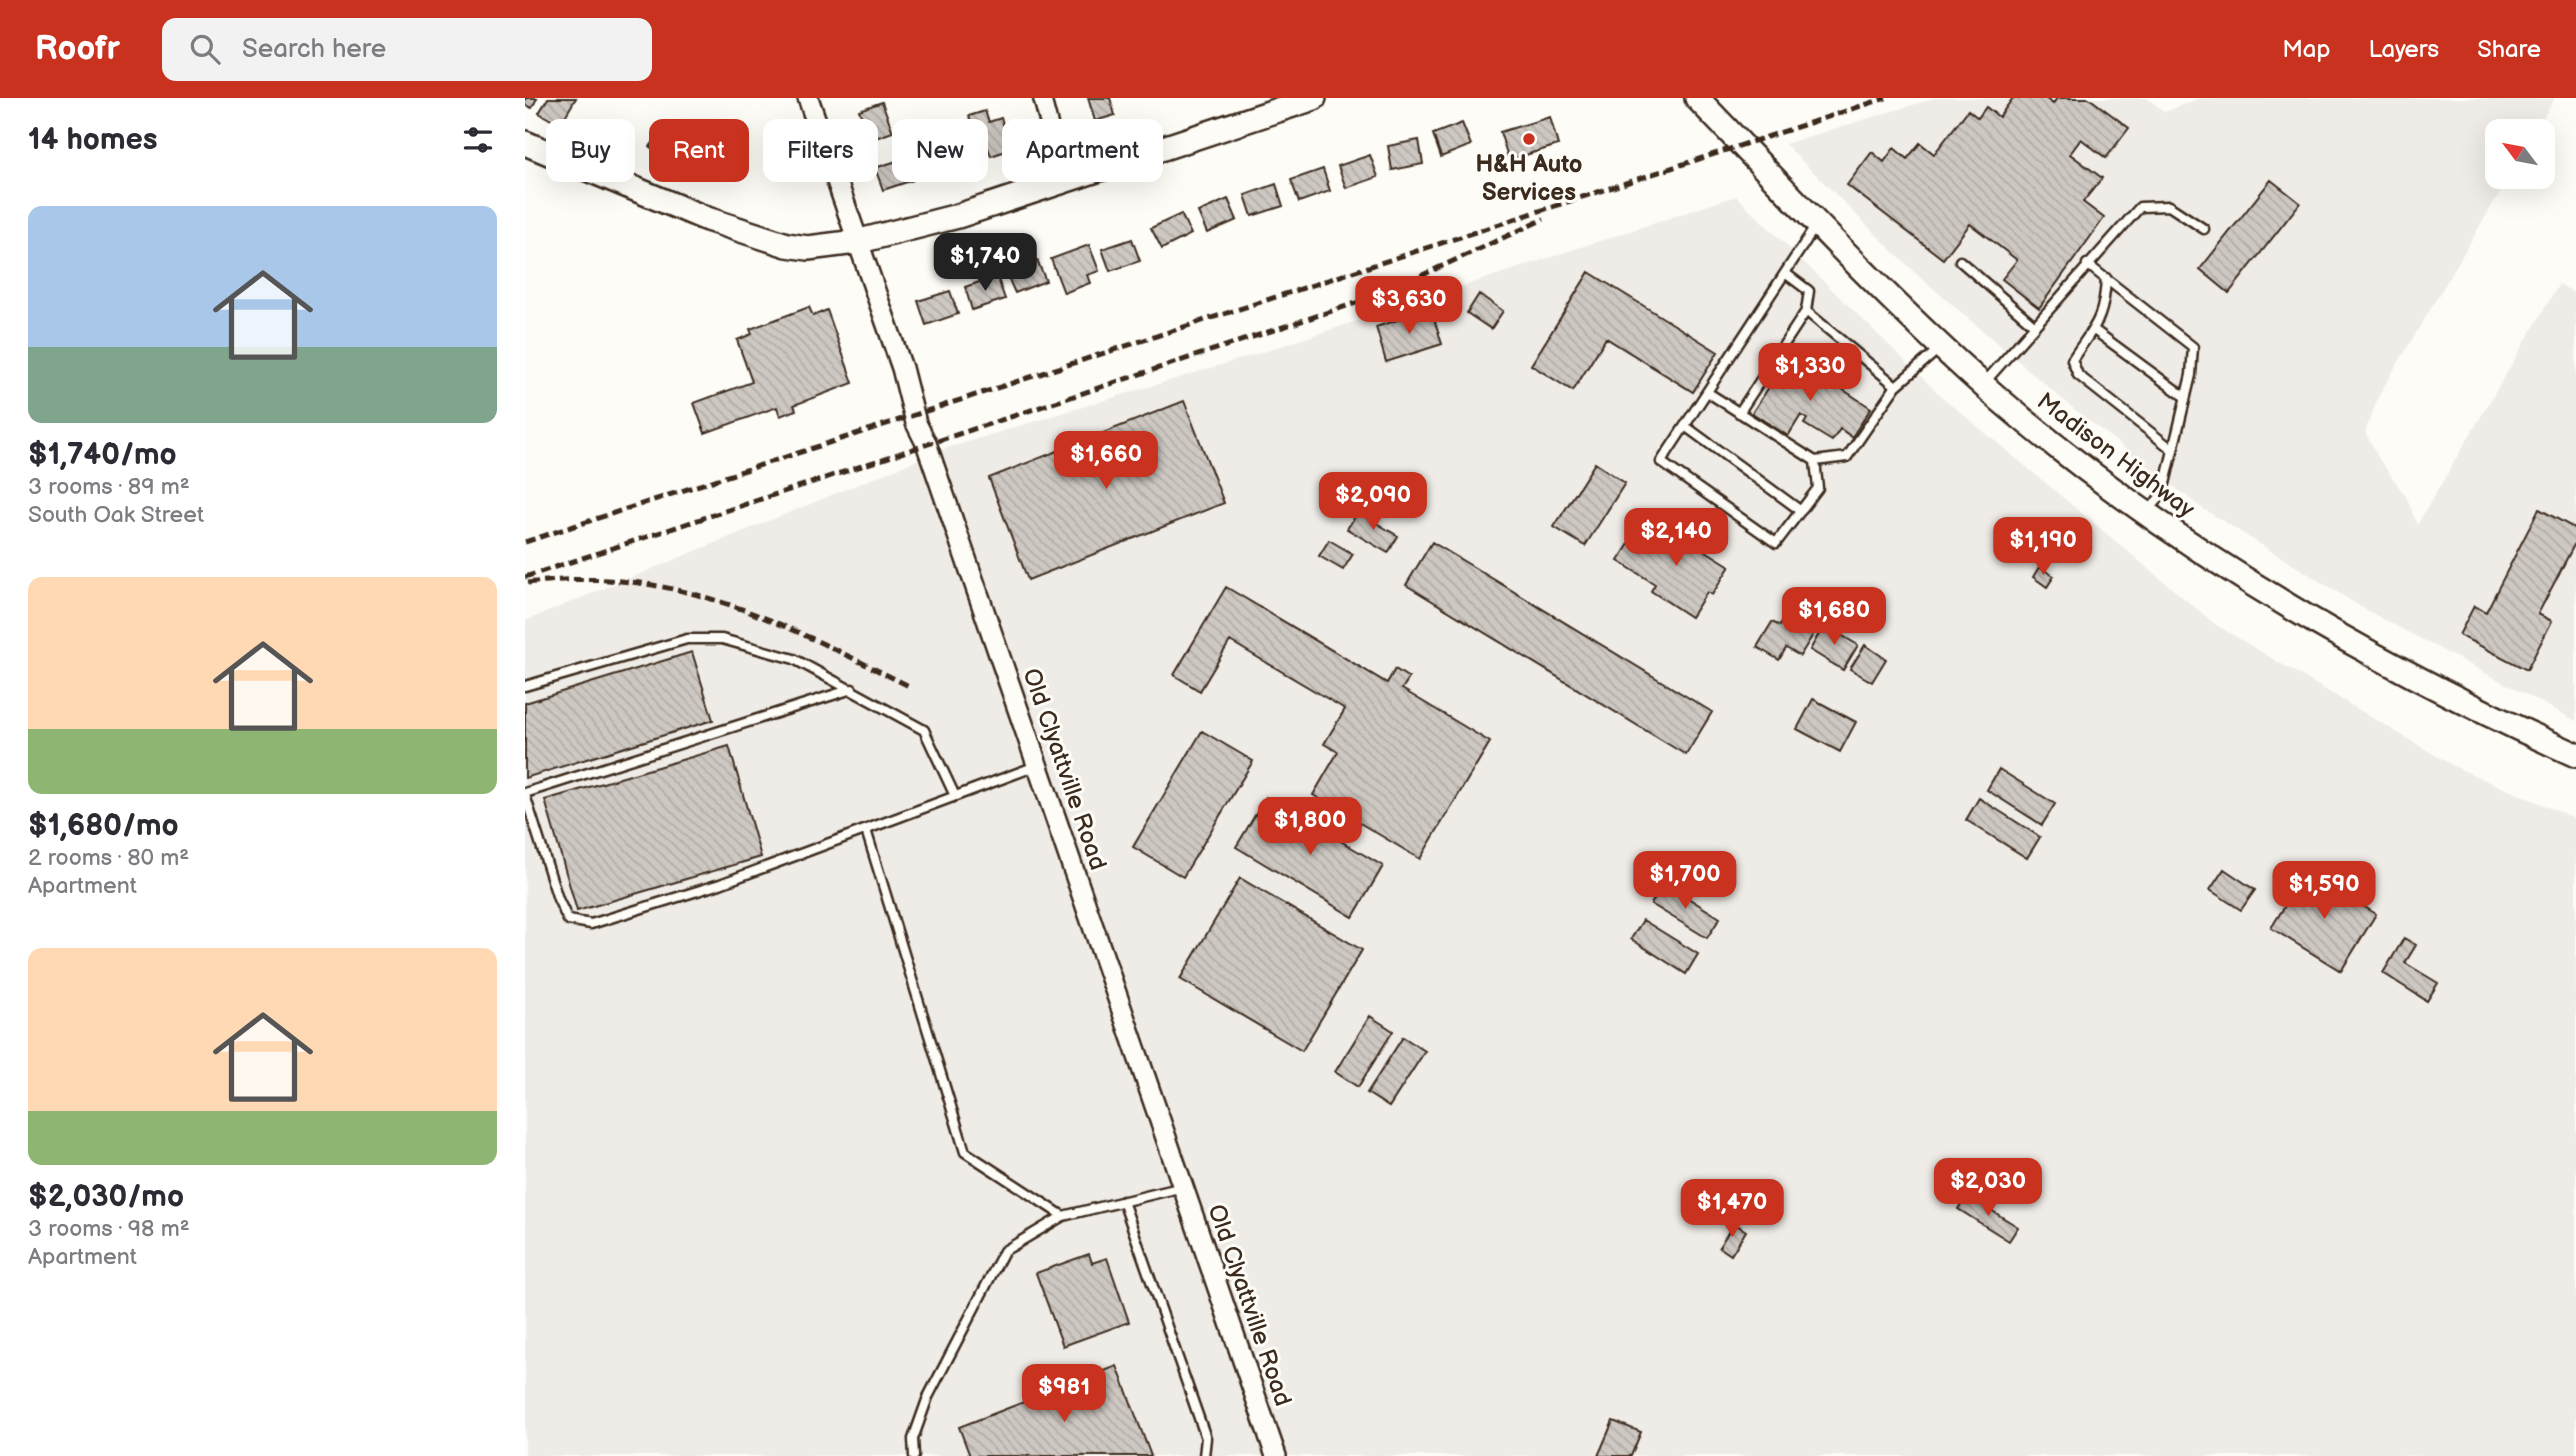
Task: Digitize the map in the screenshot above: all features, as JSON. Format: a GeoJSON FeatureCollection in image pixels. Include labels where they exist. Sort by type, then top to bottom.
{"type":"FeatureCollection","features":[{"type":"Feature","properties":{"kind":"main road"},"geometry":{"type":"LineString","coordinates":[[1163,148],[1314,98]]}},
{"type":"Feature","properties":{"kind":"main road","name":"Madison Highway"},"geometry":{"type":"LineString","coordinates":[[1697,98],[1942,346],[2040,433],[2242,579],[2382,662],[2576,755]]}},
{"type":"Feature","properties":{"kind":"main road"},"geometry":{"type":"LineString","coordinates":[[525,143],[707,219],[787,246],[808,248],[856,242],[958,216],[1061,182]]}},
{"type":"Feature","properties":{"kind":"street","name":"Old Clyattville Road"},"geometry":{"type":"LineString","coordinates":[[807,98],[902,368],[916,423],[926,443],[1039,765],[1276,1456]]}},
{"type":"Feature","properties":{"kind":"street"},"geometry":{"type":"LineString","coordinates":[[1042,98],[1048,119]]}},
{"type":"Feature","properties":{"kind":"lane"},"geometry":{"type":"LineString","coordinates":[[1983,384],[2140,207],[2169,206],[2204,229]]}},
{"type":"Feature","properties":{"kind":"lane"},"geometry":{"type":"LineString","coordinates":[[1815,461],[1818,488],[1776,543],[1661,462],[1818,222]]}},
{"type":"Feature","properties":{"kind":"lane"},"geometry":{"type":"LineString","coordinates":[[1960,261],[2035,326]]}},
{"type":"Feature","properties":{"kind":"lane"},"geometry":{"type":"LineString","coordinates":[[2087,264],[2193,347],[2185,397],[2163,492],[2148,513]]}},
{"type":"Feature","properties":{"kind":"lane"},"geometry":{"type":"LineString","coordinates":[[1739,413],[1806,311],[1809,291],[1785,273]]}},
{"type":"Feature","properties":{"kind":"lane"},"geometry":{"type":"LineString","coordinates":[[2106,278],[2105,307],[2094,330],[2072,360],[2078,375],[2173,450]]}},
{"type":"Feature","properties":{"kind":"lane"},"geometry":{"type":"LineString","coordinates":[[1806,311],[1896,386]]}},
{"type":"Feature","properties":{"kind":"lane"},"geometry":{"type":"LineString","coordinates":[[2094,330],[2185,397]]}},
{"type":"Feature","properties":{"kind":"lane"},"geometry":{"type":"LineString","coordinates":[[1707,392],[1815,461],[1847,457],[1896,386],[1942,346]]}},
{"type":"Feature","properties":{"kind":"lane"},"geometry":{"type":"LineString","coordinates":[[1685,426],[1801,511]]}},
{"type":"Feature","properties":{"kind":"lane"},"geometry":{"type":"LineString","coordinates":[[525,686],[687,639],[722,639],[794,659],[924,730],[955,796]]}},
{"type":"Feature","properties":{"kind":"lane"},"geometry":{"type":"LineString","coordinates":[[852,689],[525,794],[558,899],[568,920],[591,924],[720,884],[1039,765]]}},
{"type":"Feature","properties":{"kind":"lane"},"geometry":{"type":"LineString","coordinates":[[866,830],[965,1152],[1063,1216]]}},
{"type":"Feature","properties":{"kind":"lane"},"geometry":{"type":"LineString","coordinates":[[914,1456],[913,1439],[927,1397],[1004,1251],[1063,1216],[1184,1186]]}},
{"type":"Feature","properties":{"kind":"lane"},"geometry":{"type":"LineString","coordinates":[[1123,1201],[1206,1438],[1204,1456]]}},
{"type":"Feature","properties":{"kind":"shaded area"},"geometry":{"type":"Polygon","coordinates":[[[1935,98],[2147,98],[2165,112],[2200,98],[2555,98],[2542,119],[2485,119],[2485,189],[2502,189],[2379,395],[2365,432],[2379,459],[2407,498],[2417,525],[2559,284],[2576,294],[2576,721],[2366,610],[2199,506],[2074,409],[1914,272],[1785,144],[1935,98]]]}},
{"type":"Feature","properties":{"kind":"shaded area"},"geometry":{"type":"Polygon","coordinates":[[[1736,196],[1941,396],[2216,625],[2455,767],[2576,819],[2576,1456],[525,1456],[525,621],[944,449],[1257,354],[1736,196]]]}},
{"type":"Feature","properties":{"kind":"building"},"geometry":{"type":"Polygon","coordinates":[[[525,98],[537,98],[532,108],[525,105],[525,98]]]}},
{"type":"Feature","properties":{"kind":"building"},"geometry":{"type":"Polygon","coordinates":[[[548,98],[576,98],[564,119],[550,119],[539,113],[548,98]]]}},
{"type":"Feature","properties":{"kind":"building"},"geometry":{"type":"Polygon","coordinates":[[[1088,98],[1110,98],[1115,115],[1094,119],[1088,98]]]}},
{"type":"Feature","properties":{"kind":"building"},"geometry":{"type":"Polygon","coordinates":[[[2013,98],[2045,98],[2053,104],[2057,98],[2089,98],[2129,128],[2106,158],[2081,139],[2070,154],[2102,178],[2083,202],[2104,218],[2039,308],[2002,279],[2017,260],[1970,224],[1943,259],[1847,185],[1872,152],[1884,162],[1894,148],[1907,159],[1920,143],[1934,154],[1968,110],[1978,118],[1986,107],[1999,117],[2013,98]]]}},
{"type":"Feature","properties":{"kind":"building"},"geometry":{"type":"Polygon","coordinates":[[[882,102],[892,132],[878,137],[878,119],[862,119],[859,110],[882,102]]]}},
{"type":"Feature","properties":{"kind":"building"},"geometry":{"type":"Polygon","coordinates":[[[985,111],[988,119],[970,119],[969,116],[985,111]]]}},
{"type":"Feature","properties":{"kind":"building","name":"H&H Auto Services"},"geometry":{"type":"Polygon","coordinates":[[[1550,117],[1558,145],[1509,160],[1500,132],[1550,117]]]}},
{"type":"Feature","properties":{"kind":"building"},"geometry":{"type":"Polygon","coordinates":[[[1001,118],[1002,152],[991,156],[988,148],[988,119],[989,122],[1001,118]]]}},
{"type":"Feature","properties":{"kind":"building"},"geometry":{"type":"Polygon","coordinates":[[[1462,123],[1471,145],[1441,157],[1433,134],[1462,123]]]}},
{"type":"Feature","properties":{"kind":"building"},"geometry":{"type":"Polygon","coordinates":[[[1419,140],[1423,164],[1392,170],[1388,146],[1419,140]]]}},
{"type":"Feature","properties":{"kind":"building"},"geometry":{"type":"Polygon","coordinates":[[[1370,155],[1378,177],[1346,188],[1338,166],[1370,155]]]}},
{"type":"Feature","properties":{"kind":"building"},"geometry":{"type":"Polygon","coordinates":[[[892,163],[892,182],[907,182],[883,190],[878,167],[892,163]]]}},
{"type":"Feature","properties":{"kind":"building"},"geometry":{"type":"Polygon","coordinates":[[[1323,169],[1330,191],[1299,202],[1291,180],[1323,169]]]}},
{"type":"Feature","properties":{"kind":"building"},"geometry":{"type":"Polygon","coordinates":[[[2271,180],[2300,203],[2229,293],[2200,269],[2271,180]]]}},
{"type":"Feature","properties":{"kind":"building"},"geometry":{"type":"Polygon","coordinates":[[[1276,184],[1283,206],[1252,216],[1245,195],[1276,184]]]}},
{"type":"Feature","properties":{"kind":"building"},"geometry":{"type":"Polygon","coordinates":[[[1228,199],[1237,220],[1207,233],[1198,212],[1228,199]]]}},
{"type":"Feature","properties":{"kind":"building"},"geometry":{"type":"Polygon","coordinates":[[[1181,214],[1191,234],[1162,249],[1151,228],[1181,214]]]}},
{"type":"Feature","properties":{"kind":"building"},"geometry":{"type":"Polygon","coordinates":[[[1132,239],[1140,261],[1110,271],[1102,249],[1132,239]]]}},
{"type":"Feature","properties":{"kind":"building"},"geometry":{"type":"Polygon","coordinates":[[[1089,245],[1099,271],[1087,275],[1090,283],[1064,293],[1051,259],[1089,245]]]}},
{"type":"Feature","properties":{"kind":"building"},"geometry":{"type":"Polygon","coordinates":[[[1037,260],[1046,281],[1015,293],[1006,273],[1037,260]]]}},
{"type":"Feature","properties":{"kind":"building"},"geometry":{"type":"Polygon","coordinates":[[[1589,272],[1718,352],[1693,392],[1606,338],[1573,391],[1531,365],[1589,272]]]}},
{"type":"Feature","properties":{"kind":"building"},"geometry":{"type":"Polygon","coordinates":[[[997,276],[1005,299],[972,310],[965,287],[997,276]]]}},
{"type":"Feature","properties":{"kind":"building"},"geometry":{"type":"Polygon","coordinates":[[[950,291],[958,314],[926,325],[918,301],[950,291]]]}},
{"type":"Feature","properties":{"kind":"building"},"geometry":{"type":"Polygon","coordinates":[[[1479,294],[1503,311],[1491,329],[1467,313],[1479,294]]]}},
{"type":"Feature","properties":{"kind":"building"},"geometry":{"type":"Polygon","coordinates":[[[809,307],[813,316],[827,310],[853,383],[794,405],[796,410],[780,416],[777,407],[705,433],[694,403],[752,382],[737,340],[752,334],[750,329],[809,307]]]}},
{"type":"Feature","properties":{"kind":"building"},"geometry":{"type":"Polygon","coordinates":[[[1431,309],[1442,344],[1386,362],[1376,327],[1431,309]]]}},
{"type":"Feature","properties":{"kind":"building"},"geometry":{"type":"Polygon","coordinates":[[[1790,355],[1871,408],[1852,437],[1840,429],[1832,441],[1804,424],[1807,419],[1801,415],[1788,436],[1752,413],[1790,355]]]}},
{"type":"Feature","properties":{"kind":"building"},"geometry":{"type":"Polygon","coordinates":[[[1184,401],[1224,503],[1028,580],[989,478],[1184,401]]]}},
{"type":"Feature","properties":{"kind":"building"},"geometry":{"type":"Polygon","coordinates":[[[1595,463],[1625,483],[1585,546],[1554,527],[1595,463]]]}},
{"type":"Feature","properties":{"kind":"building"},"geometry":{"type":"Polygon","coordinates":[[[2539,509],[2576,529],[2576,541],[2538,614],[2552,621],[2527,670],[2459,635],[2474,606],[2486,612],[2539,509]]]}},
{"type":"Feature","properties":{"kind":"building"},"geometry":{"type":"Polygon","coordinates":[[[1358,512],[1398,536],[1388,553],[1347,529],[1358,512]]]}},
{"type":"Feature","properties":{"kind":"building"},"geometry":{"type":"Polygon","coordinates":[[[1659,522],[1730,566],[1712,595],[1707,592],[1691,617],[1651,591],[1655,584],[1618,561],[1632,539],[1644,546],[1659,522]]]}},
{"type":"Feature","properties":{"kind":"building"},"geometry":{"type":"Polygon","coordinates":[[[1329,540],[1353,554],[1343,570],[1319,556],[1329,540]]]}},
{"type":"Feature","properties":{"kind":"building"},"geometry":{"type":"Polygon","coordinates":[[[1432,542],[1712,712],[1686,755],[1406,585],[1432,542]]]}},
{"type":"Feature","properties":{"kind":"building"},"geometry":{"type":"Polygon","coordinates":[[[2039,567],[2054,576],[2047,587],[2033,577],[2039,567]]]}},
{"type":"Feature","properties":{"kind":"building"},"geometry":{"type":"Polygon","coordinates":[[[1226,587],[1387,683],[1395,669],[1409,678],[1402,689],[1490,742],[1420,859],[1313,795],[1338,752],[1324,744],[1345,709],[1230,641],[1200,691],[1174,675],[1226,587]]]}},
{"type":"Feature","properties":{"kind":"building"},"geometry":{"type":"Polygon","coordinates":[[[1790,608],[1819,625],[1800,656],[1786,648],[1779,660],[1757,647],[1772,622],[1780,626],[1790,608]]]}},
{"type":"Feature","properties":{"kind":"building"},"geometry":{"type":"Polygon","coordinates":[[[1824,625],[1858,645],[1843,670],[1810,650],[1824,625]]]}},
{"type":"Feature","properties":{"kind":"building"},"geometry":{"type":"Polygon","coordinates":[[[1865,645],[1886,659],[1872,682],[1850,669],[1865,645]]]}},
{"type":"Feature","properties":{"kind":"building"},"geometry":{"type":"Polygon","coordinates":[[[692,652],[713,720],[525,778],[525,703],[692,652]]]}},
{"type":"Feature","properties":{"kind":"building"},"geometry":{"type":"Polygon","coordinates":[[[1813,699],[1856,722],[1840,752],[1797,729],[1813,699]]]}},
{"type":"Feature","properties":{"kind":"building"},"geometry":{"type":"Polygon","coordinates":[[[1202,731],[1253,761],[1183,877],[1133,847],[1202,731]]]}},
{"type":"Feature","properties":{"kind":"building"},"geometry":{"type":"Polygon","coordinates":[[[729,746],[761,857],[577,911],[545,800],[729,746]]]}},
{"type":"Feature","properties":{"kind":"building"},"geometry":{"type":"Polygon","coordinates":[[[1999,769],[2055,804],[2042,825],[1987,790],[1999,769]]]}},
{"type":"Feature","properties":{"kind":"building"},"geometry":{"type":"Polygon","coordinates":[[[1266,797],[1383,866],[1353,917],[1236,847],[1266,797]]]}},
{"type":"Feature","properties":{"kind":"building"},"geometry":{"type":"Polygon","coordinates":[[[1979,798],[2040,837],[2027,858],[1966,820],[1979,798]]]}},
{"type":"Feature","properties":{"kind":"building"},"geometry":{"type":"Polygon","coordinates":[[[2224,869],[2255,890],[2241,910],[2210,890],[2224,869]]]}},
{"type":"Feature","properties":{"kind":"building"},"geometry":{"type":"Polygon","coordinates":[[[2307,871],[2376,914],[2341,971],[2271,928],[2307,871]]]}},
{"type":"Feature","properties":{"kind":"building"},"geometry":{"type":"Polygon","coordinates":[[[1240,878],[1362,950],[1302,1051],[1180,979],[1240,878]]]}},
{"type":"Feature","properties":{"kind":"building"},"geometry":{"type":"Polygon","coordinates":[[[1664,883],[1720,918],[1707,938],[1651,904],[1664,883]]]}},
{"type":"Feature","properties":{"kind":"building"},"geometry":{"type":"Polygon","coordinates":[[[1643,920],[1698,954],[1686,974],[1631,939],[1643,920]]]}},
{"type":"Feature","properties":{"kind":"building"},"geometry":{"type":"Polygon","coordinates":[[[2404,938],[2416,945],[2405,963],[2438,983],[2427,1001],[2383,973],[2404,938]]]}},
{"type":"Feature","properties":{"kind":"building"},"geometry":{"type":"Polygon","coordinates":[[[1370,1016],[1393,1031],[1358,1087],[1335,1072],[1370,1016]]]}},
{"type":"Feature","properties":{"kind":"building"},"geometry":{"type":"Polygon","coordinates":[[[1403,1037],[1425,1051],[1389,1107],[1367,1093],[1403,1037]]]}},
{"type":"Feature","properties":{"kind":"building"},"geometry":{"type":"Polygon","coordinates":[[[1967,1195],[2018,1227],[2009,1241],[1958,1209],[1967,1195]]]}},
{"type":"Feature","properties":{"kind":"building"},"geometry":{"type":"Polygon","coordinates":[[[1734,1223],[1746,1231],[1731,1255],[1719,1247],[1734,1223]]]}},
{"type":"Feature","properties":{"kind":"building"},"geometry":{"type":"Polygon","coordinates":[[[1089,1254],[1092,1263],[1107,1258],[1129,1322],[1063,1346],[1036,1273],[1089,1254]]]}},
{"type":"Feature","properties":{"kind":"building"},"geometry":{"type":"Polygon","coordinates":[[[1117,1366],[1151,1456],[970,1456],[959,1427],[1117,1366]]]}},
{"type":"Feature","properties":{"kind":"building"},"geometry":{"type":"Polygon","coordinates":[[[1613,1421],[1641,1432],[1631,1456],[1598,1456],[1613,1421]]]}},
{"type":"Feature","properties":{"kind":"railway"},"geometry":{"type":"LineString","coordinates":[[525,542],[1886,98]]}},
{"type":"Feature","properties":{"kind":"railway"},"geometry":{"type":"LineString","coordinates":[[525,577],[1377,296],[1544,219]]}},
{"type":"Feature","properties":{"kind":"railway"},"geometry":{"type":"LineString","coordinates":[[528,583],[582,579],[632,582],[680,591],[771,621],[909,686]]}},
{"type":"Feature","properties":{"kind":"place","name":"H&H Auto Services"},"geometry":{"type":"Point","coordinates":[1529,139]}}]}
